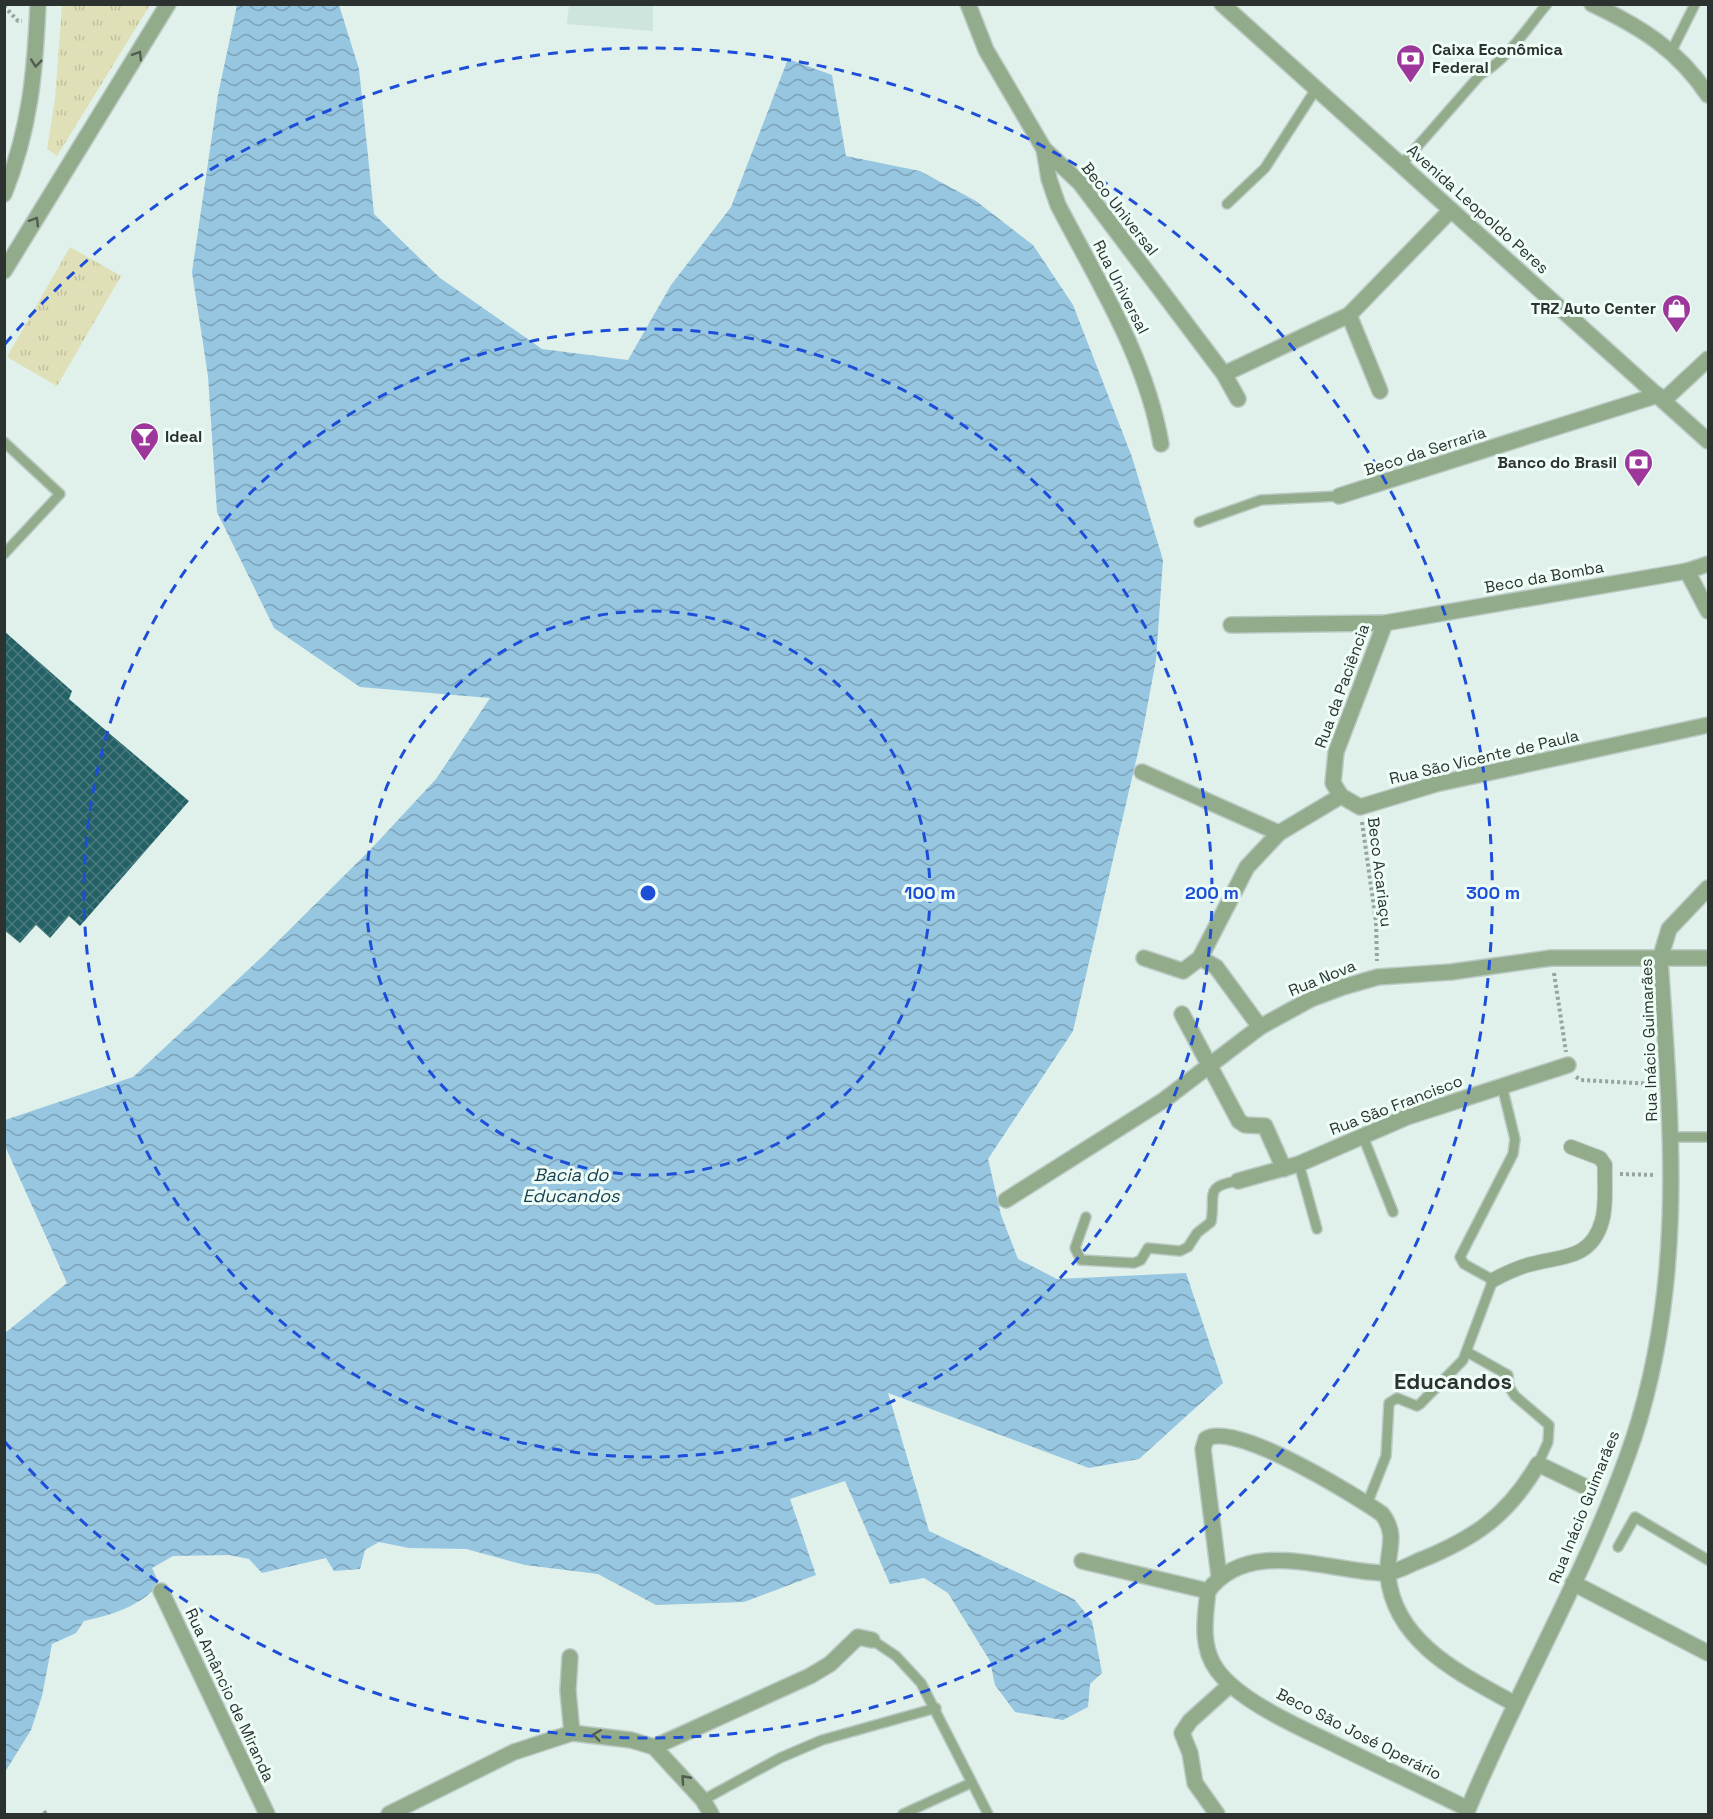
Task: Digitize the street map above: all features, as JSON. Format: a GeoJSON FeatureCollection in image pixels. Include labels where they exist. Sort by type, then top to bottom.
{"type":"FeatureCollection","features":[{"type":"Feature","properties":{"kind":"street"},"geometry":{"type":"LineString","coordinates":[[4,194],[20,154],[32,99],[38,4]]}},
{"type":"Feature","properties":{"kind":"street"},"geometry":{"type":"LineString","coordinates":[[4,271],[168,4]]}},
{"type":"Feature","properties":{"kind":"street","name":"Beco Universal"},"geometry":{"type":"LineString","coordinates":[[968,4],[986,50],[1044,149],[1080,183],[1224,374],[1238,399]]}},
{"type":"Feature","properties":{"kind":"street","name":"Avenida Leopoldo Peres"},"geometry":{"type":"LineString","coordinates":[[1222,4],[1708,441]]}},
{"type":"Feature","properties":{"kind":"street"},"geometry":{"type":"LineString","coordinates":[[1592,4],[1620,18],[1672,50],[1693,72],[1708,95]]}},
{"type":"Feature","properties":{"kind":"street","name":"Rua Universal"},"geometry":{"type":"LineString","coordinates":[[1044,149],[1049,179],[1058,205],[1137,356],[1154,406],[1161,444]]}},
{"type":"Feature","properties":{"kind":"street"},"geometry":{"type":"LineString","coordinates":[[1224,374],[1349,315],[1451,210]]}},
{"type":"Feature","properties":{"kind":"street"},"geometry":{"type":"LineString","coordinates":[[1349,315],[1380,391]]}},
{"type":"Feature","properties":{"kind":"street"},"geometry":{"type":"LineString","coordinates":[[1661,398],[1708,359]]}},
{"type":"Feature","properties":{"kind":"street","name":"Beco da Serraria"},"geometry":{"type":"LineString","coordinates":[[1340,496],[1661,398]]}},
{"type":"Feature","properties":{"kind":"street","name":"Beco da Bomba"},"geometry":{"type":"LineString","coordinates":[[1231,625],[1385,622],[1687,571],[1708,564]]}},
{"type":"Feature","properties":{"kind":"street"},"geometry":{"type":"LineString","coordinates":[[1687,571],[1708,611]]}},
{"type":"Feature","properties":{"kind":"street","name":"Rua da Paciência"},"geometry":{"type":"LineString","coordinates":[[1341,796],[1333,783],[1336,752],[1385,622]]}},
{"type":"Feature","properties":{"kind":"street","name":"Rua São Vicente de Paula"},"geometry":{"type":"LineString","coordinates":[[1360,807],[1436,784],[1708,725]]}},
{"type":"Feature","properties":{"kind":"street"},"geometry":{"type":"LineString","coordinates":[[1142,772],[1279,833]]}},
{"type":"Feature","properties":{"kind":"street"},"geometry":{"type":"LineString","coordinates":[[1144,958],[1183,971],[1200,958],[1247,867],[1279,833],[1341,796],[1360,807]]}},
{"type":"Feature","properties":{"kind":"street","name":"Rua Inácio Guimarães"},"geometry":{"type":"LineString","coordinates":[[1467,1812],[1611,1499],[1634,1436],[1650,1379],[1668,1272],[1673,1191],[1669,1084],[1660,959],[1669,929],[1708,888]]}},
{"type":"Feature","properties":{"kind":"street"},"geometry":{"type":"LineString","coordinates":[[1200,958],[1216,967],[1260,1027]]}},
{"type":"Feature","properties":{"kind":"street","name":"Rua Nova"},"geometry":{"type":"LineString","coordinates":[[1006,1200],[1115,1133],[1210,1066],[1260,1027],[1311,999],[1378,977],[1450,972],[1551,958],[1708,958]]}},
{"type":"Feature","properties":{"kind":"street"},"geometry":{"type":"LineString","coordinates":[[1182,1014],[1241,1124],[1261,1124],[1267,1128],[1284,1169]]}},
{"type":"Feature","properties":{"kind":"street","name":"Rua São Francisco"},"geometry":{"type":"LineString","coordinates":[[1238,1181],[1299,1164],[1362,1134],[1568,1065]]}},
{"type":"Feature","properties":{"kind":"street"},"geometry":{"type":"LineString","coordinates":[[1492,1280],[1536,1262],[1559,1260],[1582,1251],[1596,1238],[1603,1220],[1605,1165],[1600,1158],[1570,1147]]}},
{"type":"Feature","properties":{"kind":"street"},"geometry":{"type":"LineString","coordinates":[[1219,1576],[1203,1449],[1209,1436],[1235,1437],[1280,1454],[1382,1514],[1392,1531],[1388,1573],[1396,1607],[1419,1641],[1455,1671],[1515,1704]]}},
{"type":"Feature","properties":{"kind":"street"},"geometry":{"type":"LineString","coordinates":[[1082,1561],[1208,1591],[1219,1576],[1238,1567],[1282,1559],[1388,1573],[1462,1541],[1498,1516],[1521,1493],[1538,1464],[1590,1489]]}},
{"type":"Feature","properties":{"kind":"street"},"geometry":{"type":"LineString","coordinates":[[1573,1583],[1708,1653]]}},
{"type":"Feature","properties":{"kind":"street","name":"Rua Amâncio de Miranda"},"geometry":{"type":"LineString","coordinates":[[161,1591],[267,1815]]}},
{"type":"Feature","properties":{"kind":"street","name":"Beco São José Operário"},"geometry":{"type":"LineString","coordinates":[[1208,1591],[1204,1633],[1208,1652],[1216,1670],[1230,1685],[1279,1717],[1467,1812]]}},
{"type":"Feature","properties":{"kind":"street"},"geometry":{"type":"LineString","coordinates":[[654,1747],[810,1676],[830,1664],[858,1637],[872,1640]]}},
{"type":"Feature","properties":{"kind":"street"},"geometry":{"type":"LineString","coordinates":[[570,1657],[568,1691],[572,1733]]}},
{"type":"Feature","properties":{"kind":"street"},"geometry":{"type":"LineString","coordinates":[[1217,1815],[1195,1783],[1190,1753],[1182,1733],[1190,1721],[1230,1685]]}},
{"type":"Feature","properties":{"kind":"street"},"geometry":{"type":"LineString","coordinates":[[389,1815],[514,1752],[572,1733],[631,1740],[654,1747],[703,1800],[711,1815]]}},
{"type":"Feature","properties":{"kind":"lane"},"geometry":{"type":"LineString","coordinates":[[1402,164],[1480,75],[1493,68],[1504,56],[1547,4]]}},
{"type":"Feature","properties":{"kind":"lane"},"geometry":{"type":"LineString","coordinates":[[1672,50],[1695,4]]}},
{"type":"Feature","properties":{"kind":"lane"},"geometry":{"type":"LineString","coordinates":[[1227,204],[1265,168],[1316,89]]}},
{"type":"Feature","properties":{"kind":"lane"},"geometry":{"type":"LineString","coordinates":[[4,442],[60,495],[4,554]]}},
{"type":"Feature","properties":{"kind":"lane","name":"Beco da Serraria"},"geometry":{"type":"LineString","coordinates":[[1199,522],[1261,500],[1340,496]]}},
{"type":"Feature","properties":{"kind":"lane"},"geometry":{"type":"LineString","coordinates":[[1367,1504],[1386,1456],[1389,1403],[1398,1398],[1417,1406],[1459,1365],[1467,1352],[1492,1280],[1464,1264],[1460,1257],[1513,1154],[1514,1128],[1502,1086]]}},
{"type":"Feature","properties":{"kind":"lane"},"geometry":{"type":"LineString","coordinates":[[1362,1134],[1393,1212]]}},
{"type":"Feature","properties":{"kind":"lane"},"geometry":{"type":"LineString","coordinates":[[1671,1137],[1708,1137]]}},
{"type":"Feature","properties":{"kind":"lane"},"geometry":{"type":"LineString","coordinates":[[1299,1164],[1317,1229]]}},
{"type":"Feature","properties":{"kind":"lane"},"geometry":{"type":"LineString","coordinates":[[1086,1217],[1075,1248],[1081,1260],[1134,1263],[1141,1260],[1148,1248],[1180,1251],[1188,1247],[1197,1233],[1211,1222],[1215,1187],[1238,1181]]}},
{"type":"Feature","properties":{"kind":"lane"},"geometry":{"type":"LineString","coordinates":[[1467,1352],[1508,1375],[1509,1387],[1515,1396],[1548,1425],[1548,1442],[1538,1464]]}},
{"type":"Feature","properties":{"kind":"lane"},"geometry":{"type":"LineString","coordinates":[[1618,1547],[1635,1517],[1708,1560]]}},
{"type":"Feature","properties":{"kind":"lane"},"geometry":{"type":"LineString","coordinates":[[872,1640],[908,1666],[936,1708],[988,1815]]}},
{"type":"Feature","properties":{"kind":"lane"},"geometry":{"type":"LineString","coordinates":[[703,1800],[780,1758],[822,1740],[936,1708]]}},
{"type":"Feature","properties":{"kind":"lane"},"geometry":{"type":"LineString","coordinates":[[903,1815],[971,1783]]}},
{"type":"Feature","properties":{"kind":"path","name":"Beco Acariaçu"},"geometry":{"type":"LineString","coordinates":[[1360,807],[1376,922],[1378,977]]}},
{"type":"Feature","properties":{"kind":"path"},"geometry":{"type":"LineString","coordinates":[[1551,958],[1568,1065],[1572,1075],[1581,1080],[1669,1084]]}},
{"type":"Feature","properties":{"kind":"path"},"geometry":{"type":"LineString","coordinates":[[1605,1173],[1646,1175]]}},
{"type":"Feature","properties":{"kind":"shaded area"},"geometry":{"type":"Polygon","coordinates":[[[569,5],[653,5],[653,31],[567,24],[569,5]]]}},
{"type":"Feature","properties":{"kind":"green space"},"geometry":{"type":"Polygon","coordinates":[[[62,5],[150,5],[57,156],[47,149],[55,99],[62,5]]]}},
{"type":"Feature","properties":{"kind":"green space"},"geometry":{"type":"Polygon","coordinates":[[[70,247],[121,276],[57,386],[7,357],[70,247]]]}},
{"type":"Feature","properties":{"kind":"water","name":"Bacia do Educandos"},"geometry":{"type":"Polygon","coordinates":[[[237,5],[339,5],[359,69],[374,214],[440,278],[542,349],[628,360],[671,285],[731,207],[788,59],[832,75],[846,156],[920,171],[976,201],[1033,245],[1073,305],[1132,457],[1163,560],[1156,660],[1142,735],[1073,1031],[988,1159],[1001,1215],[1018,1259],[1057,1279],[1186,1273],[1223,1383],[1139,1459],[1089,1468],[888,1393],[929,1531],[1074,1599],[1092,1621],[1102,1673],[1090,1684],[1088,1707],[1063,1720],[1015,1712],[995,1685],[990,1661],[948,1593],[924,1578],[890,1584],[845,1481],[790,1499],[816,1575],[744,1602],[656,1605],[598,1574],[525,1565],[466,1549],[409,1548],[379,1542],[365,1550],[360,1569],[334,1571],[326,1558],[262,1573],[249,1559],[229,1555],[173,1556],[152,1568],[159,1584],[144,1598],[105,1616],[84,1621],[76,1633],[52,1644],[42,1696],[31,1730],[5,1772],[5,1333],[67,1283],[5,1146],[5,1120],[133,1077],[264,955],[371,849],[436,779],[490,698],[360,687],[274,628],[217,512],[208,376],[192,272],[218,95],[237,5]]]}},
{"type":"Feature","properties":{"kind":"building"},"geometry":{"type":"Polygon","coordinates":[[[4,631],[72,691],[69,699],[189,801],[80,926],[69,916],[50,938],[36,925],[20,943],[4,930],[4,631]]]}},
{"type":"Feature","properties":{"kind":"place","name":"Caixa Econômica Federal"},"geometry":{"type":"Point","coordinates":[1411,84]}},
{"type":"Feature","properties":{"kind":"place","name":"TRZ Auto Center"},"geometry":{"type":"Point","coordinates":[1677,334]}},
{"type":"Feature","properties":{"kind":"place","name":"Ideal"},"geometry":{"type":"Point","coordinates":[144,462]}},
{"type":"Feature","properties":{"kind":"place","name":"Banco do Brasil"},"geometry":{"type":"Point","coordinates":[1638,488]}},
{"type":"Feature","properties":{"kind":"district","name":"Educandos"},"geometry":{"type":"Point","coordinates":[1453,1381]}}]}
